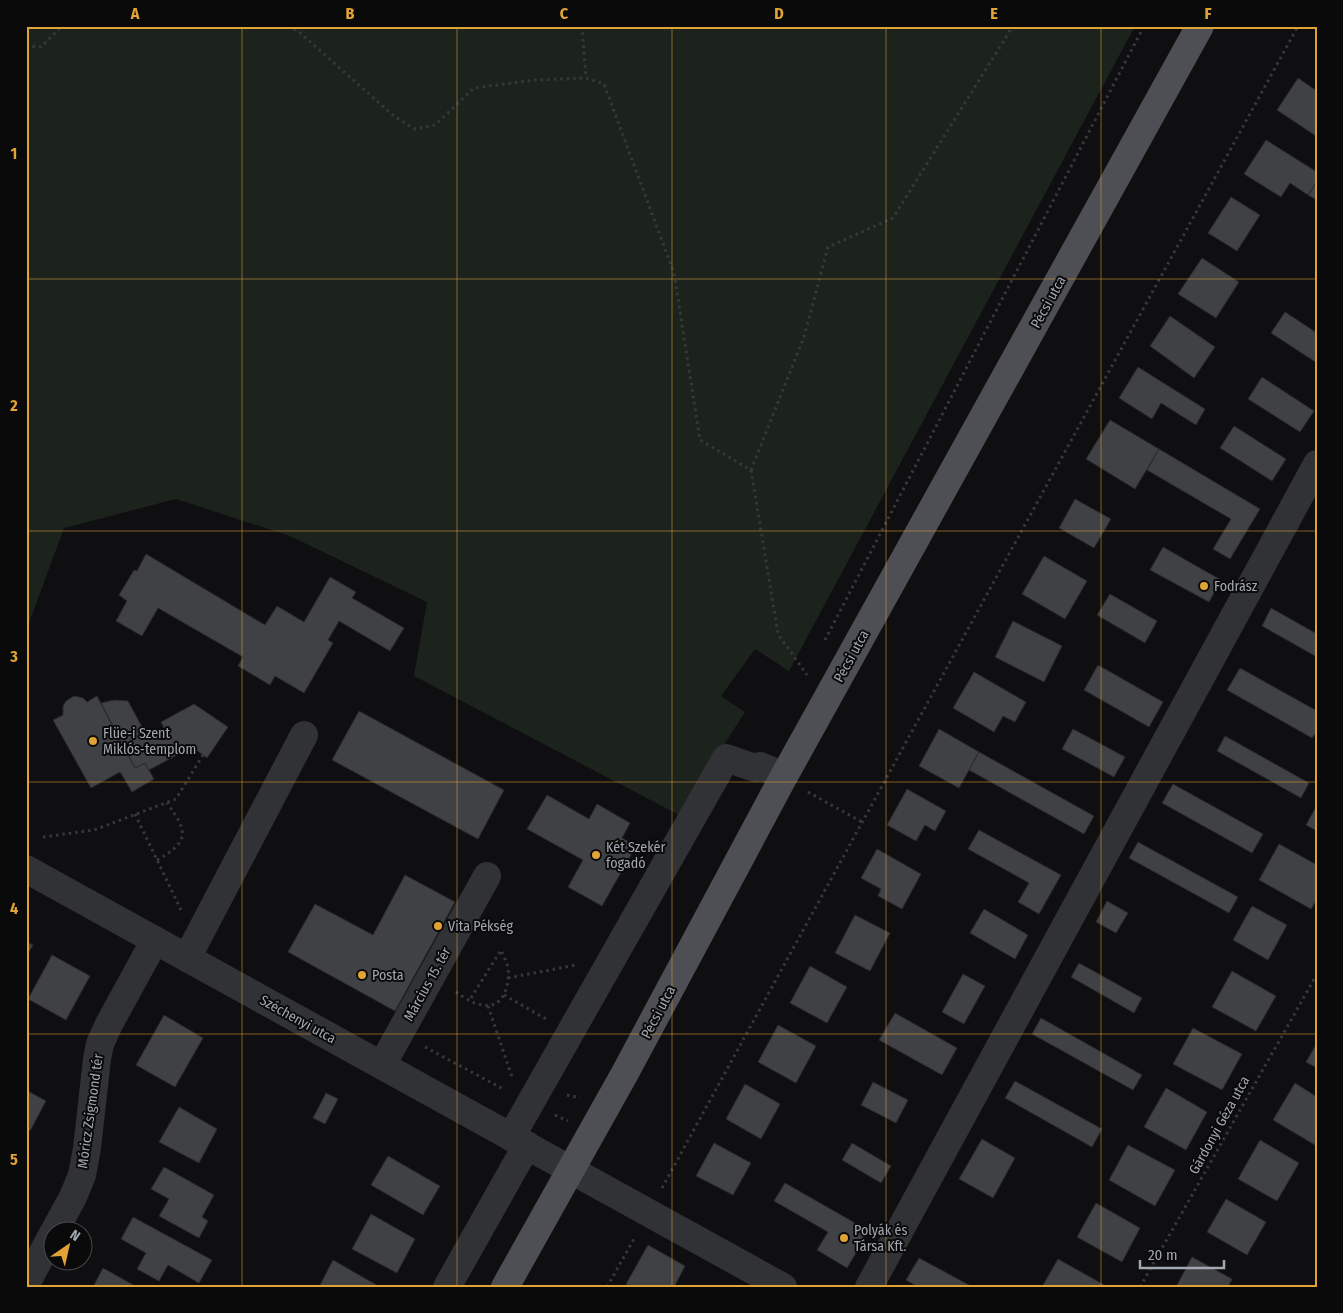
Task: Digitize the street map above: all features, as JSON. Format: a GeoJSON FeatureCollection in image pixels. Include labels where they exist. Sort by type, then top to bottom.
{"type":"FeatureCollection","features":[{"type":"Feature","properties":{"kind":"main road","name":"Pécsi utca"},"geometry":{"type":"LineString","coordinates":[[505,1287],[625,1073],[783,778],[1200,26]]}},
{"type":"Feature","properties":{"kind":"street"},"geometry":{"type":"LineString","coordinates":[[869,1287],[1317,464]]}},
{"type":"Feature","properties":{"kind":"street"},"geometry":{"type":"LineString","coordinates":[[192,950],[304,735]]}},
{"type":"Feature","properties":{"kind":"street"},"geometry":{"type":"LineString","coordinates":[[447,1287],[519,1141],[540,1087],[726,758],[755,768],[760,766],[783,778]]}},
{"type":"Feature","properties":{"kind":"street","name":"Széchenyi utca"},"geometry":{"type":"LineString","coordinates":[[26,869],[155,940],[192,950],[382,1065],[783,1287]]}},
{"type":"Feature","properties":{"kind":"street","name":"Március 15. tér"},"geometry":{"type":"LineString","coordinates":[[382,1065],[487,876]]}},
{"type":"Feature","properties":{"kind":"street","name":"Móricz Zsigmond tér"},"geometry":{"type":"LineString","coordinates":[[60,1220],[82,1175],[100,1044],[155,940]]}},
{"type":"Feature","properties":{"kind":"street"},"geometry":{"type":"LineString","coordinates":[[26,1284],[42,1254]]}},
{"type":"Feature","properties":{"kind":"path"},"geometry":{"type":"LineString","coordinates":[[26,46],[41,47],[62,26]]}},
{"type":"Feature","properties":{"kind":"path"},"geometry":{"type":"LineString","coordinates":[[288,26],[298,31],[395,117],[415,128],[435,126],[474,88],[535,80],[586,78],[604,84],[674,273],[700,440],[751,470]]}},
{"type":"Feature","properties":{"kind":"path"},"geometry":{"type":"LineString","coordinates":[[582,26],[586,78]]}},
{"type":"Feature","properties":{"kind":"path"},"geometry":{"type":"LineString","coordinates":[[807,675],[778,634],[751,470],[804,337],[828,247],[894,218],[1013,26]]}},
{"type":"Feature","properties":{"kind":"path"},"geometry":{"type":"LineString","coordinates":[[820,648],[1144,26]]}},
{"type":"Feature","properties":{"kind":"path"},"geometry":{"type":"LineString","coordinates":[[608,1287],[1298,26]]}},
{"type":"Feature","properties":{"kind":"path"},"geometry":{"type":"LineString","coordinates":[[802,683],[811,666]]}},
{"type":"Feature","properties":{"kind":"path"},"geometry":{"type":"LineString","coordinates":[[43,837],[94,830],[176,799],[203,755]]}},
{"type":"Feature","properties":{"kind":"path"},"geometry":{"type":"LineString","coordinates":[[783,778],[862,822]]}},
{"type":"Feature","properties":{"kind":"path"},"geometry":{"type":"LineString","coordinates":[[158,860],[172,852],[179,844],[183,828],[180,820],[167,803]]}},
{"type":"Feature","properties":{"kind":"path"},"geometry":{"type":"LineString","coordinates":[[135,814],[158,860],[192,950]]}},
{"type":"Feature","properties":{"kind":"path"},"geometry":{"type":"LineString","coordinates":[[456,992],[469,1001],[488,1006],[496,1003],[503,995],[508,978],[508,968],[501,950],[469,1001]]}},
{"type":"Feature","properties":{"kind":"path"},"geometry":{"type":"LineString","coordinates":[[508,978],[583,964]]}},
{"type":"Feature","properties":{"kind":"path","name":"Gárdonyi Géza utca"},"geometry":{"type":"LineString","coordinates":[[1140,1287],[1317,974]]}},
{"type":"Feature","properties":{"kind":"path"},"geometry":{"type":"LineString","coordinates":[[503,995],[550,1021]]}},
{"type":"Feature","properties":{"kind":"path"},"geometry":{"type":"LineString","coordinates":[[488,1006],[512,1079]]}},
{"type":"Feature","properties":{"kind":"path"},"geometry":{"type":"LineString","coordinates":[[400,1033],[509,1092]]}},
{"type":"Feature","properties":{"kind":"shaded area"},"geometry":{"type":"Polygon","coordinates":[[[26,26],[1135,26],[789,671],[755,649],[721,696],[745,712],[679,815],[414,676],[427,602],[290,536],[176,499],[64,528],[26,631],[26,26]]]}},
{"type":"Feature","properties":{"kind":"building"},"geometry":{"type":"Polygon","coordinates":[[[1298,78],[1317,91],[1316,136],[1277,110],[1298,78]]]}},
{"type":"Feature","properties":{"kind":"building"},"geometry":{"type":"Polygon","coordinates":[[[1266,140],[1317,172],[1317,182],[1308,195],[1290,183],[1281,197],[1244,174],[1266,140]]]}},
{"type":"Feature","properties":{"kind":"building"},"geometry":{"type":"Polygon","coordinates":[[[1317,182],[1317,200],[1308,195],[1317,182]]]}},
{"type":"Feature","properties":{"kind":"building"},"geometry":{"type":"Polygon","coordinates":[[[1231,197],[1260,215],[1237,251],[1208,233],[1231,197]]]}},
{"type":"Feature","properties":{"kind":"building"},"geometry":{"type":"Polygon","coordinates":[[[1202,258],[1239,282],[1216,318],[1178,294],[1202,258]]]}},
{"type":"Feature","properties":{"kind":"building"},"geometry":{"type":"Polygon","coordinates":[[[1285,312],[1317,333],[1317,363],[1271,333],[1285,312]]]}},
{"type":"Feature","properties":{"kind":"building"},"geometry":{"type":"Polygon","coordinates":[[[1170,316],[1215,347],[1194,378],[1150,346],[1170,316]]]}},
{"type":"Feature","properties":{"kind":"building"},"geometry":{"type":"Polygon","coordinates":[[[1138,367],[1205,409],[1196,425],[1161,403],[1152,419],[1119,398],[1138,367]]]}},
{"type":"Feature","properties":{"kind":"building"},"geometry":{"type":"Polygon","coordinates":[[[1262,377],[1314,411],[1300,432],[1248,399],[1262,377]]]}},
{"type":"Feature","properties":{"kind":"building"},"geometry":{"type":"Polygon","coordinates":[[[1110,420],[1159,449],[1135,489],[1086,459],[1110,420]]]}},
{"type":"Feature","properties":{"kind":"building"},"geometry":{"type":"Polygon","coordinates":[[[1234,426],[1286,459],[1272,481],[1220,448],[1234,426]]]}},
{"type":"Feature","properties":{"kind":"building"},"geometry":{"type":"Polygon","coordinates":[[[1159,449],[1260,509],[1230,559],[1213,549],[1231,519],[1147,470],[1159,449]]]}},
{"type":"Feature","properties":{"kind":"building"},"geometry":{"type":"Polygon","coordinates":[[[1075,499],[1111,519],[1094,548],[1059,528],[1075,499]]]}},
{"type":"Feature","properties":{"kind":"building"},"geometry":{"type":"Polygon","coordinates":[[[1163,547],[1221,580],[1209,602],[1150,570],[1163,547]]]}},
{"type":"Feature","properties":{"kind":"building"},"geometry":{"type":"Polygon","coordinates":[[[146,554],[265,625],[277,606],[304,622],[330,577],[356,592],[352,598],[404,628],[390,651],[339,621],[328,640],[333,643],[304,693],[275,676],[270,685],[238,666],[243,657],[158,608],[142,636],[116,621],[127,601],[119,595],[134,570],[137,571],[146,554]]]}},
{"type":"Feature","properties":{"kind":"building"},"geometry":{"type":"Polygon","coordinates":[[[1044,556],[1087,581],[1065,619],[1022,594],[1044,556]]]}},
{"type":"Feature","properties":{"kind":"building"},"geometry":{"type":"Polygon","coordinates":[[[1110,594],[1157,621],[1145,643],[1097,615],[1110,594]]]}},
{"type":"Feature","properties":{"kind":"building"},"geometry":{"type":"Polygon","coordinates":[[[1271,608],[1317,634],[1317,657],[1262,626],[1271,608]]]}},
{"type":"Feature","properties":{"kind":"building"},"geometry":{"type":"Polygon","coordinates":[[[1013,621],[1062,646],[1044,682],[995,657],[1013,621]]]}},
{"type":"Feature","properties":{"kind":"building"},"geometry":{"type":"Polygon","coordinates":[[[1098,665],[1163,702],[1149,727],[1084,690],[1098,665]]]}},
{"type":"Feature","properties":{"kind":"building"},"geometry":{"type":"Polygon","coordinates":[[[1240,668],[1317,711],[1317,731],[1312,738],[1227,690],[1240,668]]]}},
{"type":"Feature","properties":{"kind":"building"},"geometry":{"type":"Polygon","coordinates":[[[974,672],[1026,702],[1015,722],[1003,716],[994,732],[953,708],[974,672]]]}},
{"type":"Feature","properties":{"kind":"building","name":"Flüe-i Szent Miklós-templom"},"geometry":{"type":"Polygon","coordinates":[[[74,696],[83,698],[87,702],[97,696],[135,768],[145,763],[154,779],[132,792],[120,772],[91,788],[53,720],[63,715],[63,706],[66,701],[74,696]]]}},
{"type":"Feature","properties":{"kind":"building"},"geometry":{"type":"Polygon","coordinates":[[[114,700],[128,701],[148,738],[165,730],[161,722],[194,704],[228,727],[207,758],[192,747],[149,770],[145,763],[135,768],[101,703],[114,700]]]}},
{"type":"Feature","properties":{"kind":"building"},"geometry":{"type":"Polygon","coordinates":[[[359,711],[504,790],[478,839],[332,760],[359,711]]]}},
{"type":"Feature","properties":{"kind":"building"},"geometry":{"type":"Polygon","coordinates":[[[939,729],[979,752],[959,788],[919,766],[939,729]]]}},
{"type":"Feature","properties":{"kind":"building"},"geometry":{"type":"Polygon","coordinates":[[[1073,729],[1125,757],[1114,777],[1062,749],[1073,729]]]}},
{"type":"Feature","properties":{"kind":"building"},"geometry":{"type":"Polygon","coordinates":[[[1225,736],[1309,783],[1301,798],[1217,751],[1225,736]]]}},
{"type":"Feature","properties":{"kind":"building"},"geometry":{"type":"Polygon","coordinates":[[[979,752],[1094,816],[1084,834],[969,770],[979,752]]]}},
{"type":"Feature","properties":{"kind":"building"},"geometry":{"type":"Polygon","coordinates":[[[1173,784],[1263,834],[1252,853],[1162,803],[1173,784]]]}},
{"type":"Feature","properties":{"kind":"building"},"geometry":{"type":"Polygon","coordinates":[[[907,789],[946,811],[935,831],[925,825],[916,841],[887,825],[907,789]]]}},
{"type":"Feature","properties":{"kind":"building"},"geometry":{"type":"Polygon","coordinates":[[[547,795],[589,819],[597,804],[630,823],[622,838],[636,846],[602,906],[568,887],[583,860],[527,829],[547,795]]]}},
{"type":"Feature","properties":{"kind":"building"},"geometry":{"type":"Polygon","coordinates":[[[1317,805],[1317,831],[1306,825],[1317,805]]]}},
{"type":"Feature","properties":{"kind":"building"},"geometry":{"type":"Polygon","coordinates":[[[979,830],[1061,875],[1039,914],[1018,902],[1029,883],[968,849],[979,830]]]}},
{"type":"Feature","properties":{"kind":"building"},"geometry":{"type":"Polygon","coordinates":[[[1138,842],[1238,897],[1229,913],[1129,858],[1138,842]]]}},
{"type":"Feature","properties":{"kind":"building"},"geometry":{"type":"Polygon","coordinates":[[[1279,844],[1317,865],[1317,899],[1311,909],[1259,880],[1279,844]]]}},
{"type":"Feature","properties":{"kind":"building"},"geometry":{"type":"Polygon","coordinates":[[[877,849],[921,874],[902,909],[878,896],[881,889],[861,878],[877,849]]]}},
{"type":"Feature","properties":{"kind":"building"},"geometry":{"type":"Polygon","coordinates":[[[405,875],[455,902],[395,1011],[288,952],[315,904],[373,935],[405,875]]]}},
{"type":"Feature","properties":{"kind":"building"},"geometry":{"type":"Polygon","coordinates":[[[1107,901],[1128,913],[1116,933],[1096,922],[1107,901]]]}},
{"type":"Feature","properties":{"kind":"building"},"geometry":{"type":"Polygon","coordinates":[[[1252,906],[1287,925],[1268,960],[1233,940],[1252,906]]]}},
{"type":"Feature","properties":{"kind":"building"},"geometry":{"type":"Polygon","coordinates":[[[984,909],[1028,935],[1015,959],[970,933],[984,909]]]}},
{"type":"Feature","properties":{"kind":"building"},"geometry":{"type":"Polygon","coordinates":[[[855,915],[890,933],[870,971],[835,953],[855,915]]]}},
{"type":"Feature","properties":{"kind":"building"},"geometry":{"type":"Polygon","coordinates":[[[26,942],[33,945],[26,957],[26,942]]]}},
{"type":"Feature","properties":{"kind":"building"},"geometry":{"type":"Polygon","coordinates":[[[52,955],[90,976],[66,1020],[28,999],[52,955]]]}},
{"type":"Feature","properties":{"kind":"building"},"geometry":{"type":"Polygon","coordinates":[[[1079,963],[1142,998],[1134,1013],[1071,977],[1079,963]]]}},
{"type":"Feature","properties":{"kind":"building"},"geometry":{"type":"Polygon","coordinates":[[[810,966],[847,987],[827,1023],[790,1003],[810,966]]]}},
{"type":"Feature","properties":{"kind":"building"},"geometry":{"type":"Polygon","coordinates":[[[1232,971],[1276,996],[1256,1031],[1212,1007],[1232,971]]]}},
{"type":"Feature","properties":{"kind":"building"},"geometry":{"type":"Polygon","coordinates":[[[963,974],[985,986],[964,1024],[942,1012],[963,974]]]}},
{"type":"Feature","properties":{"kind":"building"},"geometry":{"type":"Polygon","coordinates":[[[895,1013],[957,1048],[942,1075],[879,1040],[895,1013]]]}},
{"type":"Feature","properties":{"kind":"building"},"geometry":{"type":"Polygon","coordinates":[[[164,1015],[203,1038],[175,1087],[136,1065],[164,1015]]]}},
{"type":"Feature","properties":{"kind":"building"},"geometry":{"type":"Polygon","coordinates":[[[1041,1018],[1142,1075],[1133,1090],[1032,1034],[1041,1018]]]}},
{"type":"Feature","properties":{"kind":"building"},"geometry":{"type":"Polygon","coordinates":[[[778,1025],[816,1046],[796,1083],[758,1062],[778,1025]]]}},
{"type":"Feature","properties":{"kind":"building"},"geometry":{"type":"Polygon","coordinates":[[[1193,1028],[1242,1054],[1222,1090],[1173,1064],[1193,1028]]]}},
{"type":"Feature","properties":{"kind":"building"},"geometry":{"type":"Polygon","coordinates":[[[1317,1043],[1317,1068],[1306,1062],[1317,1043]]]}},
{"type":"Feature","properties":{"kind":"building"},"geometry":{"type":"Polygon","coordinates":[[[1015,1081],[1102,1129],[1092,1147],[1005,1098],[1015,1081]]]}},
{"type":"Feature","properties":{"kind":"building"},"geometry":{"type":"Polygon","coordinates":[[[873,1082],[908,1100],[896,1123],[861,1105],[873,1082]]]}},
{"type":"Feature","properties":{"kind":"building"},"geometry":{"type":"Polygon","coordinates":[[[1295,1083],[1317,1097],[1315,1145],[1273,1120],[1295,1083]]]}},
{"type":"Feature","properties":{"kind":"building"},"geometry":{"type":"Polygon","coordinates":[[[745,1084],[780,1104],[761,1139],[726,1119],[745,1084]]]}},
{"type":"Feature","properties":{"kind":"building"},"geometry":{"type":"Polygon","coordinates":[[[1166,1088],[1207,1112],[1186,1150],[1144,1127],[1166,1088]]]}},
{"type":"Feature","properties":{"kind":"building"},"geometry":{"type":"Polygon","coordinates":[[[26,1090],[46,1101],[30,1131],[26,1129],[26,1090]]]}},
{"type":"Feature","properties":{"kind":"building"},"geometry":{"type":"Polygon","coordinates":[[[326,1093],[338,1099],[325,1124],[313,1118],[326,1093]]]}},
{"type":"Feature","properties":{"kind":"building"},"geometry":{"type":"Polygon","coordinates":[[[179,1107],[217,1129],[199,1163],[159,1142],[179,1107]]]}},
{"type":"Feature","properties":{"kind":"building"},"geometry":{"type":"Polygon","coordinates":[[[982,1139],[1015,1158],[993,1198],[959,1179],[982,1139]]]}},
{"type":"Feature","properties":{"kind":"building"},"geometry":{"type":"Polygon","coordinates":[[[1260,1140],[1299,1163],[1277,1201],[1238,1179],[1260,1140]]]}},
{"type":"Feature","properties":{"kind":"building"},"geometry":{"type":"Polygon","coordinates":[[[714,1143],[751,1163],[733,1195],[696,1176],[714,1143]]]}},
{"type":"Feature","properties":{"kind":"building"},"geometry":{"type":"Polygon","coordinates":[[[852,1143],[891,1166],[881,1183],[842,1160],[852,1143]]]}},
{"type":"Feature","properties":{"kind":"building"},"geometry":{"type":"Polygon","coordinates":[[[1128,1145],[1175,1170],[1155,1206],[1109,1180],[1128,1145]]]}},
{"type":"Feature","properties":{"kind":"building"},"geometry":{"type":"Polygon","coordinates":[[[388,1156],[440,1186],[423,1215],[371,1185],[388,1156]]]}},
{"type":"Feature","properties":{"kind":"building"},"geometry":{"type":"Polygon","coordinates":[[[164,1167],[214,1195],[202,1217],[208,1221],[199,1238],[159,1216],[169,1199],[151,1189],[164,1167]]]}},
{"type":"Feature","properties":{"kind":"building"},"geometry":{"type":"Polygon","coordinates":[[[785,1183],[869,1231],[847,1268],[817,1250],[828,1232],[774,1201],[785,1183]]]}},
{"type":"Feature","properties":{"kind":"building"},"geometry":{"type":"Polygon","coordinates":[[[1226,1199],[1266,1222],[1247,1255],[1207,1232],[1226,1199]]]}},
{"type":"Feature","properties":{"kind":"building"},"geometry":{"type":"Polygon","coordinates":[[[1096,1203],[1140,1228],[1122,1262],[1077,1237],[1096,1203]]]}},
{"type":"Feature","properties":{"kind":"building"},"geometry":{"type":"Polygon","coordinates":[[[371,1214],[415,1239],[397,1273],[352,1249],[371,1214]]]}},
{"type":"Feature","properties":{"kind":"building"},"geometry":{"type":"Polygon","coordinates":[[[133,1217],[212,1260],[199,1283],[168,1265],[159,1281],[137,1269],[146,1253],[121,1239],[133,1217]]]}},
{"type":"Feature","properties":{"kind":"building"},"geometry":{"type":"Polygon","coordinates":[[[648,1245],[685,1266],[674,1287],[631,1287],[626,1284],[648,1245]]]}},
{"type":"Feature","properties":{"kind":"building"},"geometry":{"type":"Polygon","coordinates":[[[1192,1257],[1232,1279],[1228,1287],[1176,1287],[1192,1257]]]}},
{"type":"Feature","properties":{"kind":"building"},"geometry":{"type":"Polygon","coordinates":[[[919,1258],[969,1285],[968,1287],[918,1287],[906,1280],[919,1258]]]}},
{"type":"Feature","properties":{"kind":"building"},"geometry":{"type":"Polygon","coordinates":[[[1058,1259],[1106,1286],[1042,1287],[1058,1259]]]}},
{"type":"Feature","properties":{"kind":"building"},"geometry":{"type":"Polygon","coordinates":[[[333,1260],[380,1287],[319,1287],[333,1260]]]}},
{"type":"Feature","properties":{"kind":"building"},"geometry":{"type":"Polygon","coordinates":[[[103,1268],[137,1287],[93,1287],[103,1268]]]}},
{"type":"Feature","properties":{"kind":"place","name":"Fodrász"},"geometry":{"type":"Point","coordinates":[1204,586]}},
{"type":"Feature","properties":{"kind":"place","name":"Flüe-i Szent Miklós-templom"},"geometry":{"type":"Point","coordinates":[93,741]}},
{"type":"Feature","properties":{"kind":"place","name":"Két Szekér fogadó"},"geometry":{"type":"Point","coordinates":[596,855]}},
{"type":"Feature","properties":{"kind":"place","name":"Vita Pékség"},"geometry":{"type":"Point","coordinates":[438,926]}},
{"type":"Feature","properties":{"kind":"place","name":"Posta"},"geometry":{"type":"Point","coordinates":[362,975]}},
{"type":"Feature","properties":{"kind":"place","name":"Polyák és Társa Kft."},"geometry":{"type":"Point","coordinates":[844,1238]}}]}
